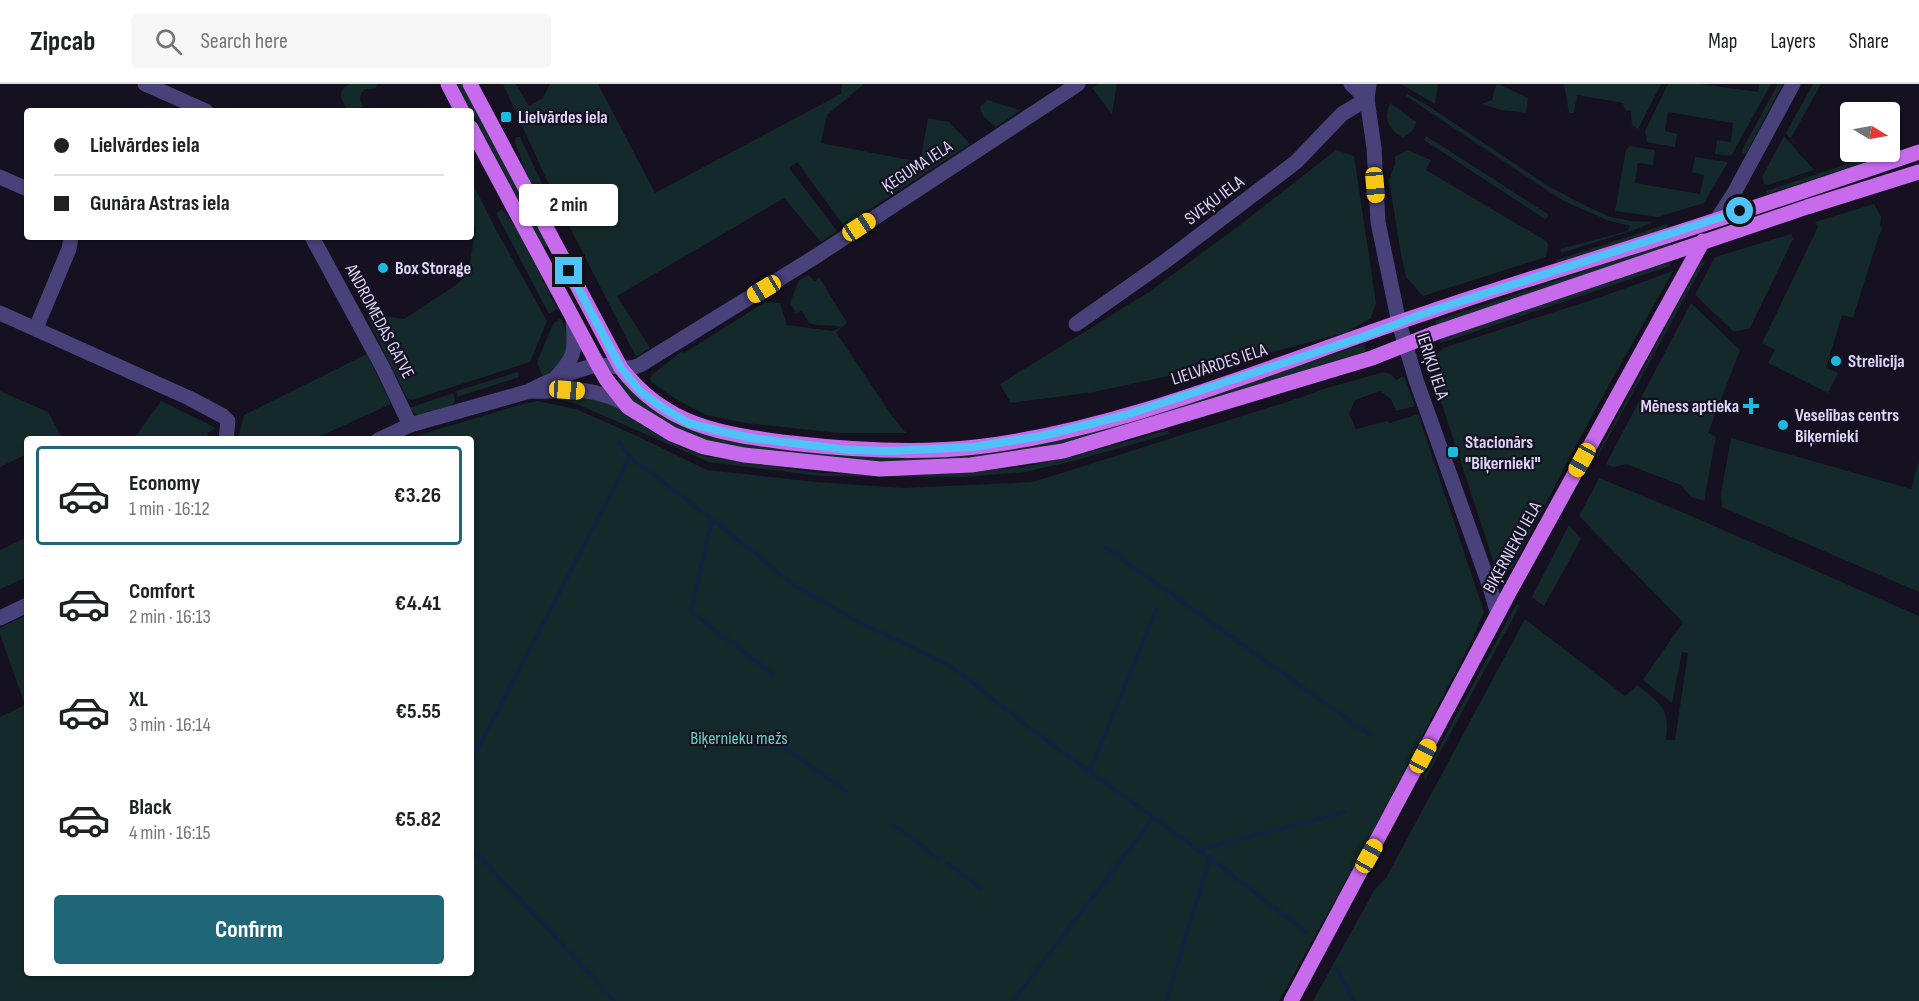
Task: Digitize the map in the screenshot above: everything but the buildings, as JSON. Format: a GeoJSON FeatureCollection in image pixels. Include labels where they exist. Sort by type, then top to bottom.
{"type":"FeatureCollection","features":[{"type":"Feature","properties":{"kind":"main road"},"geometry":{"type":"LineString","coordinates":[[448,84],[460,108]]}},
{"type":"Feature","properties":{"kind":"main road"},"geometry":{"type":"LineString","coordinates":[[470,84],[621,368]]}},
{"type":"Feature","properties":{"kind":"main road","name":"LIELVĀRDES IELA"},"geometry":{"type":"LineString","coordinates":[[474,134],[597,365],[622,402],[672,434],[704,447],[734,453],[880,469],[971,465],[1063,451],[1372,358],[1405,344],[1701,243],[1919,172]]}},
{"type":"Feature","properties":{"kind":"main road","name":"LIELVĀRDES IELA"},"geometry":{"type":"LineString","coordinates":[[621,368],[640,391],[688,423],[751,438],[850,450],[891,451],[973,447],[1042,436],[1126,415],[1919,152]]}},
{"type":"Feature","properties":{"kind":"main road"},"geometry":{"type":"LineString","coordinates":[[1884,164],[1889,181]]}},
{"type":"Feature","properties":{"kind":"main road","name":"BIĶERNIEKU IELA"},"geometry":{"type":"LineString","coordinates":[[1290,1001],[1498,614],[1701,243],[1718,218]]}},
{"type":"Feature","properties":{"kind":"main road"},"geometry":{"type":"LineString","coordinates":[[542,262],[559,253]]}},
{"type":"Feature","properties":{"kind":"street"},"geometry":{"type":"LineString","coordinates":[[146,84],[199,108]]}},
{"type":"Feature","properties":{"kind":"street","name":"ĶEGUMA IELA"},"geometry":{"type":"LineString","coordinates":[[621,368],[640,365],[798,268],[1078,84]]}},
{"type":"Feature","properties":{"kind":"street"},"geometry":{"type":"LineString","coordinates":[[1351,84],[1368,91]]}},
{"type":"Feature","properties":{"kind":"street","name":"BIĶERNIEKU IELA"},"geometry":{"type":"LineString","coordinates":[[1718,218],[1738,187],[1793,84]]}},
{"type":"Feature","properties":{"kind":"street","name":"IERIĶU IELA"},"geometry":{"type":"LineString","coordinates":[[1368,91],[1378,222],[1399,323],[1498,614]]}},
{"type":"Feature","properties":{"kind":"street","name":"SVEĶU IELA"},"geometry":{"type":"LineString","coordinates":[[1076,324],[1167,261],[1296,162],[1342,114],[1368,91]]}},
{"type":"Feature","properties":{"kind":"street"},"geometry":{"type":"LineString","coordinates":[[0,177],[24,188]]}},
{"type":"Feature","properties":{"kind":"street"},"geometry":{"type":"LineString","coordinates":[[36,328],[69,249],[70,240]]}},
{"type":"Feature","properties":{"kind":"street","name":"ANDROMEDAS GATVE"},"geometry":{"type":"LineString","coordinates":[[314,240],[383,368],[410,425]]}},
{"type":"Feature","properties":{"kind":"street"},"geometry":{"type":"LineString","coordinates":[[0,313],[189,398],[223,416],[228,421],[226,436]]}},
{"type":"Feature","properties":{"kind":"street"},"geometry":{"type":"LineString","coordinates":[[554,381],[573,356],[575,341],[573,321]]}},
{"type":"Feature","properties":{"kind":"street","name":"LIELVĀRDES IELA"},"geometry":{"type":"LineString","coordinates":[[387,436],[410,425],[530,391],[541,384],[597,365],[621,368]]}},
{"type":"Feature","properties":{"kind":"street"},"geometry":{"type":"LineString","coordinates":[[567,390],[606,379],[621,368]]}},
{"type":"Feature","properties":{"kind":"street","name":"LIELVĀRDES IELA"},"geometry":{"type":"LineString","coordinates":[[530,391],[567,390],[602,394],[622,402]]}},
{"type":"Feature","properties":{"kind":"street"},"geometry":{"type":"LineString","coordinates":[[0,618],[24,606]]}},
{"type":"Feature","properties":{"kind":"green space"},"geometry":{"type":"Polygon","coordinates":[[[350,84],[377,84],[376,88],[365,89],[362,93],[360,100],[363,107],[359,108],[346,108],[341,96],[345,87],[350,84]]]}},
{"type":"Feature","properties":{"kind":"green space"},"geometry":{"type":"Polygon","coordinates":[[[457,84],[462,84],[548,246],[544,248],[474,116],[474,108],[470,108],[457,84]]]}},
{"type":"Feature","properties":{"kind":"green space"},"geometry":{"type":"Polygon","coordinates":[[[503,84],[516,84],[529,106],[543,98],[550,84],[598,84],[655,193],[841,94],[842,84],[864,84],[827,115],[821,143],[920,162],[928,118],[949,122],[970,144],[844,226],[797,162],[789,168],[837,231],[821,242],[784,198],[617,296],[650,348],[638,356],[635,355],[556,200],[503,84]]]}},
{"type":"Feature","properties":{"kind":"green space"},"geometry":{"type":"Polygon","coordinates":[[[1098,84],[1117,84],[1112,114],[1092,88],[1098,84]]]}},
{"type":"Feature","properties":{"kind":"green space"},"geometry":{"type":"Polygon","coordinates":[[[1401,84],[1438,84],[1435,104],[1401,84]]]}},
{"type":"Feature","properties":{"kind":"green space"},"geometry":{"type":"Polygon","coordinates":[[[1498,84],[1528,98],[1526,113],[1481,104],[1492,100],[1498,84]]]}},
{"type":"Feature","properties":{"kind":"green space"},"geometry":{"type":"Polygon","coordinates":[[[1564,84],[1661,84],[1638,129],[1632,125],[1631,111],[1625,110],[1623,103],[1577,95],[1574,113],[1569,113],[1564,84]]]}},
{"type":"Feature","properties":{"kind":"green space"},"geometry":{"type":"Polygon","coordinates":[[[1668,84],[1701,84],[1758,92],[1759,84],[1771,84],[1731,156],[1715,154],[1717,140],[1731,142],[1733,123],[1668,112],[1665,131],[1677,134],[1675,147],[1647,142],[1645,131],[1668,84]]]}},
{"type":"Feature","properties":{"kind":"green space"},"geometry":{"type":"Polygon","coordinates":[[[1778,84],[1783,84],[1746,153],[1742,154],[1742,150],[1778,84]]]}},
{"type":"Feature","properties":{"kind":"green space"},"geometry":{"type":"Polygon","coordinates":[[[1813,84],[1821,84],[1791,138],[1817,169],[1786,133],[1813,84]]]}},
{"type":"Feature","properties":{"kind":"green space"},"geometry":{"type":"Polygon","coordinates":[[[1407,94],[1548,186],[1584,205],[1610,217],[1653,222],[1634,230],[1561,253],[1560,249],[1628,231],[1630,226],[1607,220],[1562,200],[1406,96],[1407,94]]]}},
{"type":"Feature","properties":{"kind":"green space"},"geometry":{"type":"Polygon","coordinates":[[[987,100],[1020,110],[996,127],[983,116],[980,107],[987,100]]]}},
{"type":"Feature","properties":{"kind":"green space"},"geometry":{"type":"Polygon","coordinates":[[[1390,103],[1416,122],[1412,131],[1403,137],[1394,131],[1387,119],[1390,103]]]}},
{"type":"Feature","properties":{"kind":"green space"},"geometry":{"type":"Polygon","coordinates":[[[1426,136],[1548,214],[1548,217],[1545,219],[1424,140],[1426,136]]]}},
{"type":"Feature","properties":{"kind":"green space"},"geometry":{"type":"Polygon","coordinates":[[[1784,136],[1814,170],[1768,185],[1764,184],[1762,177],[1784,136]]]}},
{"type":"Feature","properties":{"kind":"green space"},"geometry":{"type":"Polygon","coordinates":[[[516,137],[520,137],[562,226],[552,223],[526,172],[515,142],[516,137]]]}},
{"type":"Feature","properties":{"kind":"green space"},"geometry":{"type":"Polygon","coordinates":[[[1630,146],[1655,150],[1653,165],[1638,163],[1635,183],[1700,194],[1704,175],[1692,172],[1695,157],[1728,162],[1704,203],[1658,217],[1615,211],[1626,150],[1630,146]]]}},
{"type":"Feature","properties":{"kind":"green space"},"geometry":{"type":"Polygon","coordinates":[[[1336,150],[1354,156],[1376,303],[1371,318],[1345,333],[1229,363],[1094,392],[1011,403],[1000,384],[1149,292],[1336,150]]]}},
{"type":"Feature","properties":{"kind":"green space"},"geometry":{"type":"Polygon","coordinates":[[[1407,150],[1431,160],[1426,170],[1546,241],[1548,245],[1546,257],[1423,296],[1406,277],[1389,180],[1395,157],[1407,150]]]}},
{"type":"Feature","properties":{"kind":"green space"},"geometry":{"type":"Polygon","coordinates":[[[1853,162],[1866,162],[1767,194],[1766,191],[1853,162]]]}},
{"type":"Feature","properties":{"kind":"green space"},"geometry":{"type":"Polygon","coordinates":[[[474,186],[547,321],[530,362],[412,400],[407,398],[367,317],[378,315],[404,319],[456,285],[468,274],[476,228],[474,225],[474,186]]]}},
{"type":"Feature","properties":{"kind":"green space"},"geometry":{"type":"Polygon","coordinates":[[[1874,204],[1881,217],[1880,225],[1883,228],[1853,318],[1842,315],[1826,368],[1838,373],[1828,393],[1768,363],[1775,350],[1762,343],[1818,227],[1815,222],[1874,204]]]}},
{"type":"Feature","properties":{"kind":"green space"},"geometry":{"type":"Polygon","coordinates":[[[502,209],[522,236],[557,309],[549,314],[496,213],[502,209]]]}},
{"type":"Feature","properties":{"kind":"green space"},"geometry":{"type":"Polygon","coordinates":[[[1667,224],[1668,228],[1557,264],[1556,260],[1667,224]]]}},
{"type":"Feature","properties":{"kind":"green space"},"geometry":{"type":"Polygon","coordinates":[[[1791,234],[1793,239],[1750,328],[1734,332],[1695,295],[1715,257],[1791,234]]]}},
{"type":"Feature","properties":{"kind":"green space"},"geometry":{"type":"Polygon","coordinates":[[[1671,242],[1672,248],[1437,327],[1435,321],[1671,242]]]}},
{"type":"Feature","properties":{"kind":"green space"},"geometry":{"type":"Polygon","coordinates":[[[1705,261],[1596,460],[1597,454],[1701,262],[1705,261]]]}},
{"type":"Feature","properties":{"kind":"green space"},"geometry":{"type":"Polygon","coordinates":[[[1670,262],[1670,266],[1441,343],[1439,339],[1670,262]]]}},
{"type":"Feature","properties":{"kind":"green space"},"geometry":{"type":"Polygon","coordinates":[[[1673,271],[1596,408],[1511,570],[1505,571],[1495,566],[1432,374],[1438,353],[1443,348],[1673,271]]]}},
{"type":"Feature","properties":{"kind":"green space"},"geometry":{"type":"Polygon","coordinates":[[[809,275],[815,282],[819,277],[847,323],[836,332],[892,416],[906,433],[839,433],[746,423],[706,415],[651,382],[650,378],[653,374],[682,351],[684,353],[765,302],[780,303],[787,325],[833,331],[841,327],[809,323],[802,311],[796,313],[790,303],[799,280],[809,275]]]}},
{"type":"Feature","properties":{"kind":"green space"},"geometry":{"type":"Polygon","coordinates":[[[1691,303],[1740,350],[1708,433],[1716,437],[1704,501],[1691,497],[1681,485],[1626,464],[1613,467],[1606,464],[1691,303]]]}},
{"type":"Feature","properties":{"kind":"green space"},"geometry":{"type":"Polygon","coordinates":[[[561,318],[568,346],[556,372],[543,377],[537,362],[553,324],[561,318]]]}},
{"type":"Feature","properties":{"kind":"green space"},"geometry":{"type":"Polygon","coordinates":[[[1364,344],[1366,351],[1080,442],[993,457],[883,464],[755,451],[699,440],[634,405],[615,383],[622,379],[640,400],[676,422],[757,444],[1047,442],[1080,436],[1364,344]]]}},
{"type":"Feature","properties":{"kind":"green space"},"geometry":{"type":"Polygon","coordinates":[[[367,354],[391,404],[321,436],[239,436],[244,415],[367,354]]]}},
{"type":"Feature","properties":{"kind":"green space"},"geometry":{"type":"Polygon","coordinates":[[[518,372],[519,377],[457,397],[456,391],[518,372]]]}},
{"type":"Feature","properties":{"kind":"green space","name":"Biķernieku mežs"},"geometry":{"type":"Polygon","coordinates":[[[1384,372],[1391,374],[1396,380],[1404,376],[1415,406],[1396,411],[1391,399],[1380,391],[1355,400],[1349,414],[1356,429],[1387,421],[1390,423],[1418,414],[1484,612],[1472,640],[1373,831],[1279,1001],[0,1001],[0,717],[24,705],[24,976],[474,976],[474,436],[416,436],[537,401],[576,409],[707,470],[816,482],[903,488],[1033,482],[1384,372]]]}},
{"type":"Feature","properties":{"kind":"green space"},"geometry":{"type":"Polygon","coordinates":[[[0,391],[48,412],[61,436],[24,436],[24,455],[0,467],[0,391]]]}},
{"type":"Feature","properties":{"kind":"green space"},"geometry":{"type":"Polygon","coordinates":[[[453,393],[455,400],[452,405],[417,416],[409,408],[453,393]]]}},
{"type":"Feature","properties":{"kind":"green space"},"geometry":{"type":"Polygon","coordinates":[[[587,394],[608,400],[643,426],[680,447],[708,457],[821,473],[903,475],[964,473],[1023,467],[1076,456],[1168,430],[1169,434],[1025,472],[964,477],[820,476],[709,462],[577,404],[551,398],[587,394]]]}},
{"type":"Feature","properties":{"kind":"green space"},"geometry":{"type":"Polygon","coordinates":[[[161,401],[216,428],[207,433],[208,436],[136,436],[161,401]]]}},
{"type":"Feature","properties":{"kind":"green space"},"geometry":{"type":"Polygon","coordinates":[[[1731,438],[1911,489],[1919,460],[1919,592],[1722,507],[1721,493],[1731,438]]]}},
{"type":"Feature","properties":{"kind":"green space"},"geometry":{"type":"Polygon","coordinates":[[[1599,478],[1919,616],[1919,1001],[1313,1001],[1375,889],[1386,878],[1525,619],[1625,696],[1638,685],[1658,703],[1665,713],[1666,740],[1675,740],[1688,653],[1682,652],[1672,703],[1643,680],[1683,622],[1579,516],[1599,478]]]}},
{"type":"Feature","properties":{"kind":"green space"},"geometry":{"type":"Polygon","coordinates":[[[1569,525],[1581,539],[1544,606],[1532,597],[1569,525]]]}},
{"type":"Feature","properties":{"kind":"green space"},"geometry":{"type":"Polygon","coordinates":[[[24,538],[24,578],[0,589],[0,550],[24,538]]]}},
{"type":"Feature","properties":{"kind":"green space"},"geometry":{"type":"Polygon","coordinates":[[[1516,605],[1520,605],[1425,780],[1424,775],[1516,605]]]}},
{"type":"Feature","properties":{"kind":"green space","name":"Biķernieku mežs"},"geometry":{"type":"Polygon","coordinates":[[[24,616],[24,702],[0,634],[0,628],[24,616]]]}},
{"type":"Feature","properties":{"kind":"waterway"},"geometry":{"type":"LineString","coordinates":[[619,442],[630,457],[794,585],[855,620],[952,667],[1039,735],[1219,865],[1306,932]]}},
{"type":"Feature","properties":{"kind":"waterway"},"geometry":{"type":"LineString","coordinates":[[474,756],[630,457]]}},
{"type":"Feature","properties":{"kind":"waterway"},"geometry":{"type":"LineString","coordinates":[[712,519],[691,612],[773,674]]}},
{"type":"Feature","properties":{"kind":"waterway"},"geometry":{"type":"LineString","coordinates":[[1105,547],[1370,735]]}},
{"type":"Feature","properties":{"kind":"waterway"},"geometry":{"type":"LineString","coordinates":[[1090,771],[1156,610]]}},
{"type":"Feature","properties":{"kind":"waterway"},"geometry":{"type":"LineString","coordinates":[[772,739],[846,791]]}},
{"type":"Feature","properties":{"kind":"waterway"},"geometry":{"type":"LineString","coordinates":[[1198,850],[1345,812]]}},
{"type":"Feature","properties":{"kind":"waterway"},"geometry":{"type":"LineString","coordinates":[[1013,1001],[1154,817]]}},
{"type":"Feature","properties":{"kind":"waterway"},"geometry":{"type":"LineString","coordinates":[[893,824],[938,858]]}},
{"type":"Feature","properties":{"kind":"waterway"},"geometry":{"type":"LineString","coordinates":[[474,850],[615,1001]]}},
{"type":"Feature","properties":{"kind":"waterway"},"geometry":{"type":"LineString","coordinates":[[1166,1001],[1210,858]]}},
{"type":"Feature","properties":{"kind":"waterway"},"geometry":{"type":"LineString","coordinates":[[948,863],[980,888]]}},
{"type":"Feature","properties":{"kind":"waterway"},"geometry":{"type":"LineString","coordinates":[[1336,967],[1354,1001]]}},
{"type":"Feature","properties":{"kind":"place","name":"Lielvārdes iela"},"geometry":{"type":"Point","coordinates":[506,117]}},
{"type":"Feature","properties":{"kind":"place","name":"Box Storage"},"geometry":{"type":"Point","coordinates":[383,268]}},
{"type":"Feature","properties":{"kind":"place","name":"Strelīcija"},"geometry":{"type":"Point","coordinates":[1836,361]}},
{"type":"Feature","properties":{"kind":"place","name":"Mēness aptieka"},"geometry":{"type":"Point","coordinates":[1751,406]}},
{"type":"Feature","properties":{"kind":"place","name":"Veselības centrs Biķernieki"},"geometry":{"type":"Point","coordinates":[1783,425]}},
{"type":"Feature","properties":{"kind":"place","name":"Stacionārs \"Biķernieki\""},"geometry":{"type":"Point","coordinates":[1453,452]}},
{"type":"Feature","properties":{"kind":"route"},"geometry":{"type":"LineString","coordinates":[[569,271],[621,368],[630,380],[649,399],[688,423],[751,438],[850,450],[891,451],[973,447],[1042,436],[1126,415],[1365,336],[1428,312],[1740,211]]}}]}
